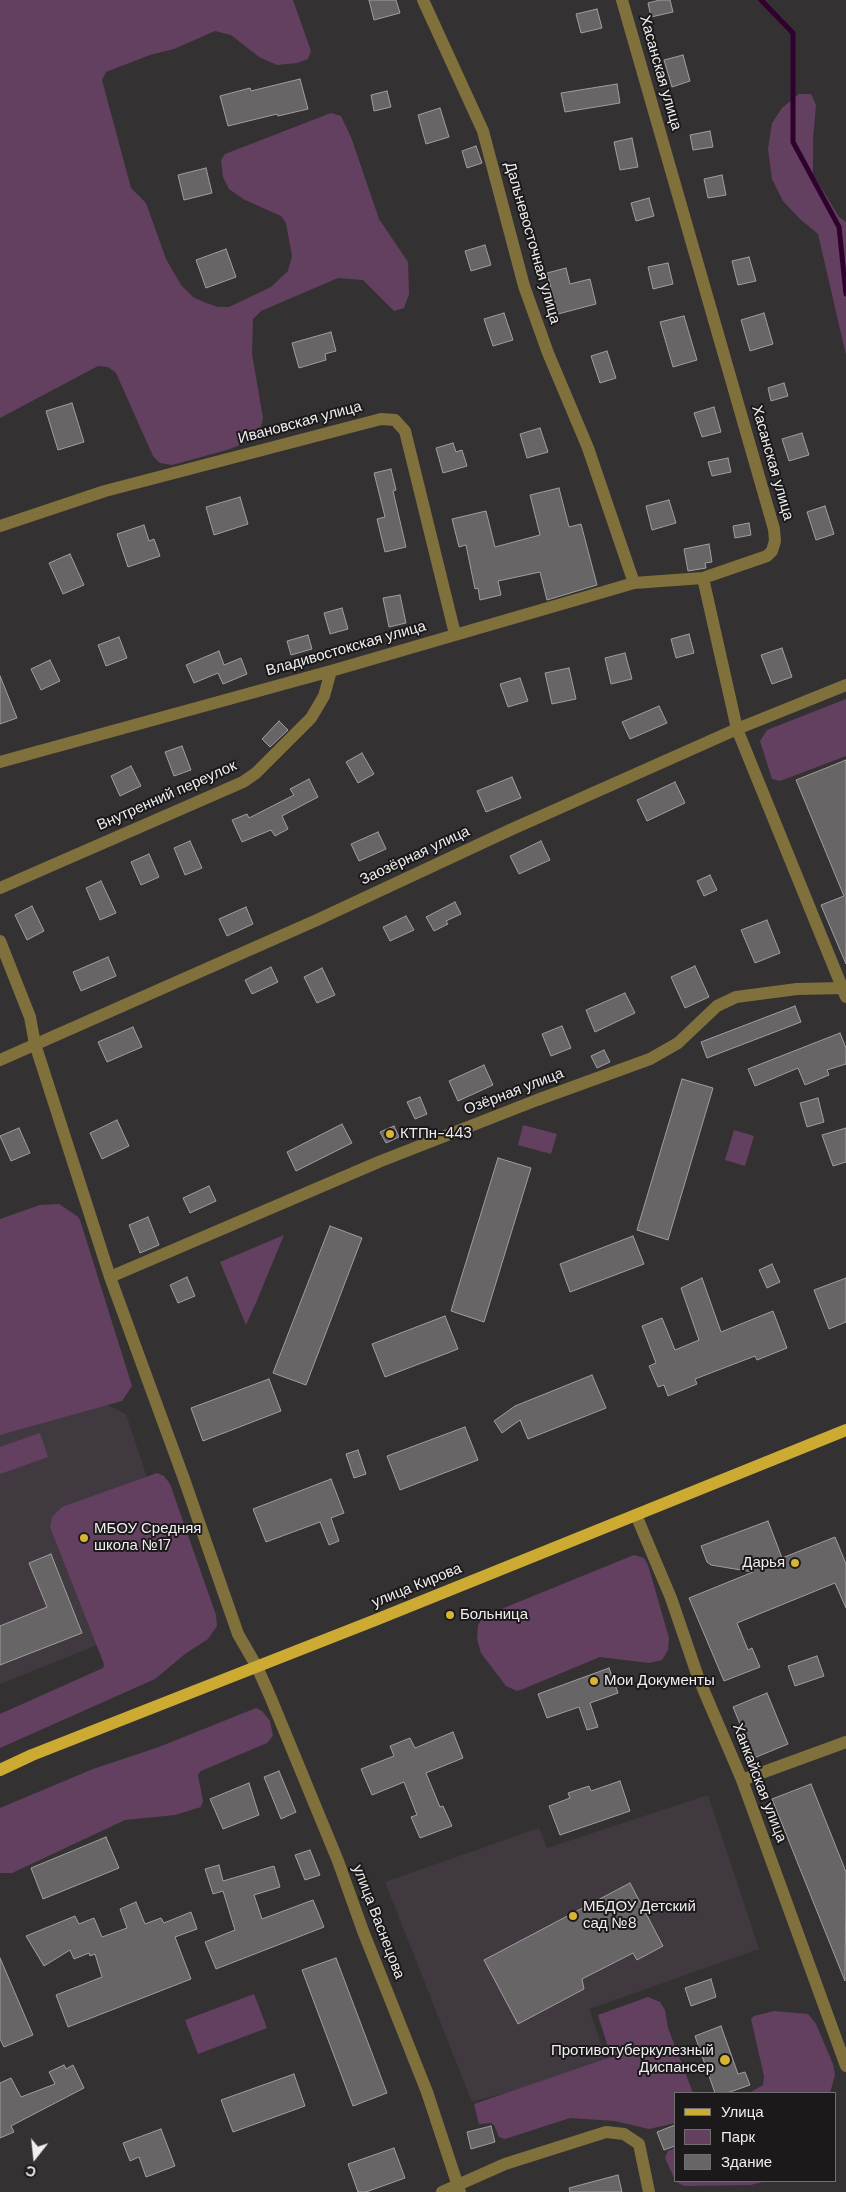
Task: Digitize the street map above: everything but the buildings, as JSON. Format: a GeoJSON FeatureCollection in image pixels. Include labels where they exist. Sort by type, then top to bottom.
{"type":"FeatureCollection","features":[{"type":"Feature","properties":{"kind":"main road","name":"улица Кирова"},"geometry":{"type":"LineString","coordinates":[[0,1770],[32,1755],[257,1667],[846,1430]]}},
{"type":"Feature","properties":{"kind":"street","name":"Дальневосточная улица"},"geometry":{"type":"LineString","coordinates":[[423,0],[483,131],[529,303],[588,448],[634,583]]}},
{"type":"Feature","properties":{"kind":"street","name":"Хасанская улица"},"geometry":{"type":"LineString","coordinates":[[622,0],[753,454],[775,541],[772,551],[767,556],[703,578]]}},
{"type":"Feature","properties":{"kind":"street","name":"Ивановская улица"},"geometry":{"type":"LineString","coordinates":[[0,526],[106,491],[381,419],[395,420],[405,431],[455,634]]}},
{"type":"Feature","properties":{"kind":"street","name":"Владивостокская улица"},"geometry":{"type":"LineString","coordinates":[[0,762],[331,671],[634,583],[703,578]]}},
{"type":"Feature","properties":{"kind":"street"},"geometry":{"type":"LineString","coordinates":[[703,578],[737,729],[844,993]]}},
{"type":"Feature","properties":{"kind":"street","name":"Внутренний переулок"},"geometry":{"type":"LineString","coordinates":[[0,888],[249,778],[311,718],[324,696],[331,671]]}},
{"type":"Feature","properties":{"kind":"street","name":"Заозёрная улица"},"geometry":{"type":"LineString","coordinates":[[0,1060],[317,920],[510,830],[737,729],[846,685]]}},
{"type":"Feature","properties":{"kind":"street","name":"улица Васнецова"},"geometry":{"type":"LineString","coordinates":[[0,941],[30,1017],[35,1044],[110,1277],[238,1634],[257,1667],[338,1861],[363,1931],[430,2101],[459,2188]]}},
{"type":"Feature","properties":{"kind":"street","name":"Озёрная улица"},"geometry":{"type":"LineString","coordinates":[[110,1277],[381,1161],[537,1100],[650,1059],[678,1043],[717,1006],[736,997],[797,989],[844,993]]}},
{"type":"Feature","properties":{"kind":"street","name":"Ханкайская улица"},"geometry":{"type":"LineString","coordinates":[[636,1515],[671,1598],[698,1677],[742,1780],[846,2066]]}},
{"type":"Feature","properties":{"kind":"street"},"geometry":{"type":"LineString","coordinates":[[742,1780],[846,1742]]}},
{"type":"Feature","properties":{"kind":"street"},"geometry":{"type":"LineString","coordinates":[[442,2192],[459,2188],[504,2164],[606,2132],[624,2134],[640,2144],[649,2192]]}},
{"type":"Feature","properties":{"kind":"shaded area","name":"МБОУ Средняя школа №17"},"geometry":{"type":"Polygon","coordinates":[[[93,1398],[126,1414],[190,1608],[0,1684],[0,1434],[93,1398]]]}},
{"type":"Feature","properties":{"kind":"shaded area","name":"МБДОУ Детский сад №8"},"geometry":{"type":"Polygon","coordinates":[[[708,1795],[759,1949],[589,2009],[608,2065],[472,2102],[385,1882],[539,1828],[547,1848],[708,1795]]]}},
{"type":"Feature","properties":{"kind":"green space"},"geometry":{"type":"Polygon","coordinates":[[[0,0],[293,0],[311,51],[308,59],[297,63],[277,65],[259,57],[231,35],[215,31],[174,49],[150,55],[106,72],[102,80],[131,188],[146,203],[166,259],[181,285],[193,297],[206,303],[218,307],[229,307],[271,287],[288,271],[292,256],[286,223],[281,216],[243,199],[229,189],[223,177],[221,160],[225,154],[331,113],[341,116],[351,137],[379,219],[408,262],[409,294],[404,308],[394,311],[363,280],[338,278],[261,311],[253,319],[252,354],[263,418],[261,427],[247,442],[230,449],[172,465],[160,463],[153,456],[116,373],[108,367],[98,366],[0,418],[0,0]]]}},
{"type":"Feature","properties":{"kind":"green space"},"geometry":{"type":"Polygon","coordinates":[[[799,94],[811,94],[816,105],[813,139],[813,174],[839,217],[846,222],[846,355],[818,234],[783,201],[772,179],[768,149],[772,123],[782,108],[799,94]]]}},
{"type":"Feature","properties":{"kind":"green space"},"geometry":{"type":"Polygon","coordinates":[[[846,699],[846,756],[780,781],[772,779],[760,741],[767,730],[846,699]]]}},
{"type":"Feature","properties":{"kind":"green space"},"geometry":{"type":"Polygon","coordinates":[[[523,1125],[557,1134],[551,1154],[518,1145],[523,1125]]]}},
{"type":"Feature","properties":{"kind":"green space"},"geometry":{"type":"Polygon","coordinates":[[[734,1130],[754,1136],[745,1166],[725,1160],[734,1130]]]}},
{"type":"Feature","properties":{"kind":"green space"},"geometry":{"type":"Polygon","coordinates":[[[59,1204],[80,1220],[132,1386],[122,1401],[0,1435],[0,1219],[40,1205],[59,1204]]]}},
{"type":"Feature","properties":{"kind":"green space"},"geometry":{"type":"Polygon","coordinates":[[[284,1235],[255,1305],[246,1325],[220,1262],[284,1235]]]}},
{"type":"Feature","properties":{"kind":"green space"},"geometry":{"type":"Polygon","coordinates":[[[40,1433],[48,1457],[0,1474],[0,1447],[40,1433]]]}},
{"type":"Feature","properties":{"kind":"green space"},"geometry":{"type":"Polygon","coordinates":[[[157,1473],[164,1476],[170,1484],[216,1615],[217,1626],[208,1639],[185,1654],[155,1679],[0,1748],[0,1714],[103,1668],[104,1664],[50,1527],[52,1517],[62,1507],[157,1473]]]}},
{"type":"Feature","properties":{"kind":"green space"},"geometry":{"type":"Polygon","coordinates":[[[634,1555],[644,1558],[648,1565],[669,1638],[668,1650],[662,1660],[649,1663],[600,1657],[517,1691],[506,1686],[481,1653],[477,1639],[478,1625],[484,1616],[634,1555]]]}},
{"type":"Feature","properties":{"kind":"green space"},"geometry":{"type":"Polygon","coordinates":[[[256,1708],[262,1711],[270,1721],[273,1736],[267,1743],[201,1771],[198,1775],[203,1801],[201,1807],[175,1815],[125,1820],[12,1873],[0,1873],[0,1808],[93,1769],[159,1747],[256,1708]]]}},
{"type":"Feature","properties":{"kind":"green space"},"geometry":{"type":"Polygon","coordinates":[[[254,1994],[267,2028],[198,2054],[185,2020],[254,1994]]]}},
{"type":"Feature","properties":{"kind":"green space"},"geometry":{"type":"Polygon","coordinates":[[[648,1997],[660,2002],[665,2010],[668,2028],[693,2092],[674,2092],[674,2123],[649,2129],[615,2121],[570,2118],[505,2139],[499,2137],[494,2125],[491,2123],[479,2124],[474,2104],[611,2057],[598,2015],[648,1997]]]}},
{"type":"Feature","properties":{"kind":"green space"},"geometry":{"type":"Polygon","coordinates":[[[774,2011],[808,2014],[816,2024],[833,2064],[835,2075],[830,2092],[751,2092],[763,2085],[764,2076],[751,2019],[754,2016],[774,2011]]]}},
{"type":"Feature","properties":{"kind":"green space"},"geometry":{"type":"Polygon","coordinates":[[[674,2148],[674,2178],[665,2158],[668,2151],[674,2148]]]}},
{"type":"Feature","properties":{"kind":"green space"},"geometry":{"type":"Polygon","coordinates":[[[677,2182],[762,2182],[751,2185],[684,2186],[677,2182]]]}},
{"type":"Feature","properties":{"kind":"waterway"},"geometry":{"type":"LineString","coordinates":[[761,0],[793,33],[793,142],[839,227],[846,294]]}},
{"type":"Feature","properties":{"kind":"place","name":"КТПн-443"},"geometry":{"type":"Point","coordinates":[390,1134]}},
{"type":"Feature","properties":{"kind":"place","name":"МБОУ Средняя школа №17"},"geometry":{"type":"Point","coordinates":[84,1538]}},
{"type":"Feature","properties":{"kind":"place","name":"Дарья"},"geometry":{"type":"Point","coordinates":[795,1563]}},
{"type":"Feature","properties":{"kind":"place","name":"Больница"},"geometry":{"type":"Point","coordinates":[450,1615]}},
{"type":"Feature","properties":{"kind":"place","name":"Мои Документы"},"geometry":{"type":"Point","coordinates":[594,1681]}},
{"type":"Feature","properties":{"kind":"place","name":"МБДОУ Детский сад №8"},"geometry":{"type":"Point","coordinates":[573,1916]}},
{"type":"Feature","properties":{"kind":"place","name":"Противотуберкулезный Диспансер"},"geometry":{"type":"Point","coordinates":[725,2060]}}]}
